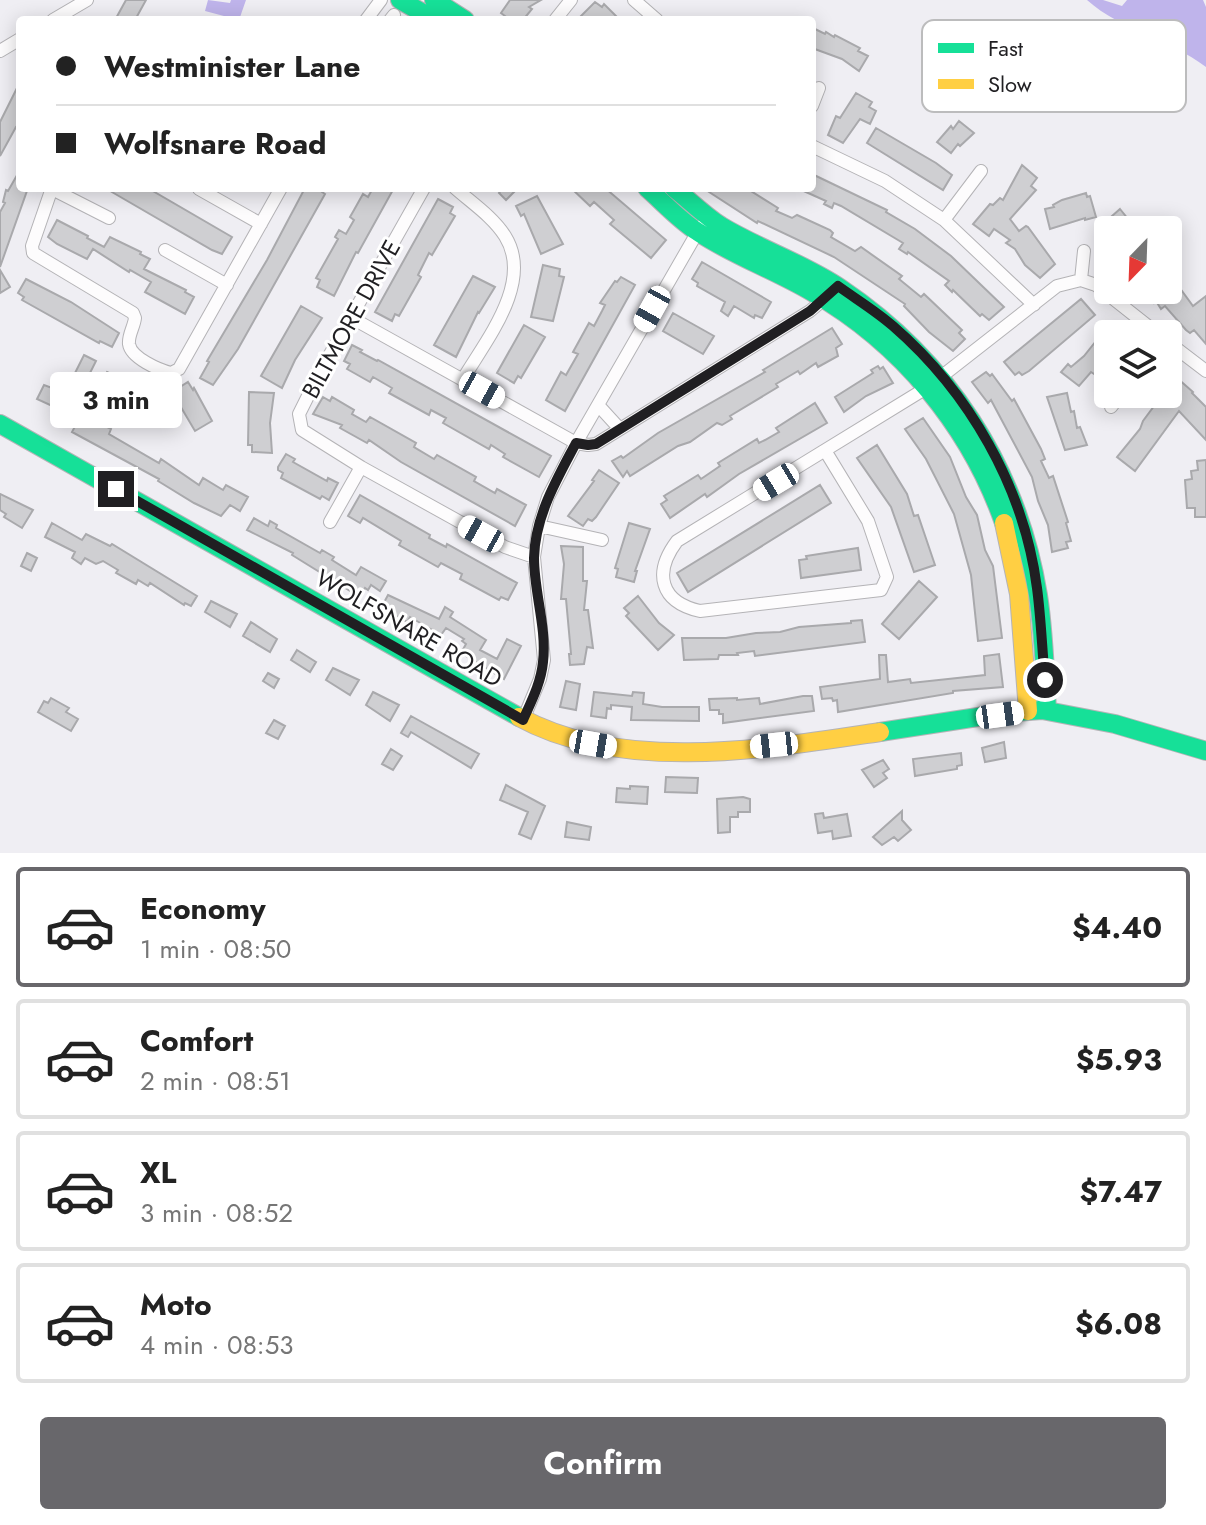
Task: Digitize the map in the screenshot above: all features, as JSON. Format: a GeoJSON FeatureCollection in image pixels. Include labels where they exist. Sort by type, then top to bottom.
{"type":"FeatureCollection","features":[{"type":"Feature","properties":{"kind":"street"},"geometry":{"type":"LineString","coordinates":[[63,16],[87,0]]}},
{"type":"Feature","properties":{"kind":"street"},"geometry":{"type":"LineString","coordinates":[[434,0],[459,16]]}},
{"type":"Feature","properties":{"kind":"street"},"geometry":{"type":"LineString","coordinates":[[558,16],[571,0]]}},
{"type":"Feature","properties":{"kind":"street"},"geometry":{"type":"LineString","coordinates":[[395,12],[415,16]]}},
{"type":"Feature","properties":{"kind":"street"},"geometry":{"type":"LineString","coordinates":[[816,96],[819,88]]}},
{"type":"Feature","properties":{"kind":"street"},"geometry":{"type":"LineString","coordinates":[[816,148],[885,181],[944,220],[1034,305]]}},
{"type":"Feature","properties":{"kind":"street"},"geometry":{"type":"LineString","coordinates":[[944,220],[981,171]]}},
{"type":"Feature","properties":{"kind":"street"},"geometry":{"type":"LineString","coordinates":[[51,192],[34,238],[33,253],[133,313],[135,318],[130,348],[134,354],[167,373],[175,373],[279,192]]}},
{"type":"Feature","properties":{"kind":"street"},"geometry":{"type":"LineString","coordinates":[[60,192],[109,218]]}},
{"type":"Feature","properties":{"kind":"street"},"geometry":{"type":"LineString","coordinates":[[204,192],[261,224]]}},
{"type":"Feature","properties":{"kind":"street","name":"BILTMORE DRIVE"},"geometry":{"type":"LineString","coordinates":[[422,192],[313,386],[299,414],[299,422],[302,430],[361,467],[505,547],[534,557]]}},
{"type":"Feature","properties":{"kind":"street"},"geometry":{"type":"LineString","coordinates":[[459,192],[506,238],[515,274],[507,304],[463,379]]}},
{"type":"Feature","properties":{"kind":"street"},"geometry":{"type":"LineString","coordinates":[[653,192],[702,224],[832,293],[883,342],[935,382],[975,419],[1003,471],[1022,521],[1037,587],[1047,710]]}},
{"type":"Feature","properties":{"kind":"street"},"geometry":{"type":"LineString","coordinates":[[677,192],[702,224]]}},
{"type":"Feature","properties":{"kind":"street"},"geometry":{"type":"LineString","coordinates":[[523,720],[540,679],[544,660],[534,557],[548,497],[702,224]]}},
{"type":"Feature","properties":{"kind":"street"},"geometry":{"type":"LineString","coordinates":[[165,250],[227,285]]}},
{"type":"Feature","properties":{"kind":"street"},"geometry":{"type":"LineString","coordinates":[[1081,280],[1084,251]]}},
{"type":"Feature","properties":{"kind":"street"},"geometry":{"type":"LineString","coordinates":[[826,452],[868,521],[887,577],[881,590],[700,611],[686,608],[674,600],[664,585],[664,564],[677,541],[826,452],[935,382],[1057,286],[1081,280],[1096,285],[1140,320]]}},
{"type":"Feature","properties":{"kind":"street"},"geometry":{"type":"LineString","coordinates":[[350,317],[576,443],[588,445],[596,444],[758,345],[832,293]]}},
{"type":"Feature","properties":{"kind":"street"},"geometry":{"type":"LineString","coordinates":[[1182,353],[1206,371]]}},
{"type":"Feature","properties":{"kind":"street"},"geometry":{"type":"LineString","coordinates":[[935,382],[976,457],[1001,515],[1017,577],[1028,711]]}},
{"type":"Feature","properties":{"kind":"street"},"geometry":{"type":"LineString","coordinates":[[598,405],[619,428]]}},
{"type":"Feature","properties":{"kind":"street","name":"WOLFSNARE ROAD"},"geometry":{"type":"LineString","coordinates":[[0,424],[523,720],[559,737],[611,747],[714,751],[834,739],[1047,710],[1133,727],[1206,751]]}},
{"type":"Feature","properties":{"kind":"street"},"geometry":{"type":"LineString","coordinates":[[330,522],[361,467]]}},
{"type":"Feature","properties":{"kind":"street"},"geometry":{"type":"LineString","coordinates":[[539,526],[602,540]]}},
{"type":"Feature","properties":{"kind":"shaded area"},"geometry":{"type":"Polygon","coordinates":[[[208,0],[230,3],[231,0],[246,0],[240,16],[205,11],[208,0]]]}},
{"type":"Feature","properties":{"kind":"shaded area"},"geometry":{"type":"Polygon","coordinates":[[[1087,0],[1103,0],[1122,6],[1127,0],[1203,0],[1206,7],[1206,67],[1186,54],[1186,20],[1115,20],[1087,0]]]}},
{"type":"Feature","properties":{"kind":"building"},"geometry":{"type":"Polygon","coordinates":[[[126,0],[146,0],[137,16],[117,16],[126,0]]]}},
{"type":"Feature","properties":{"kind":"building"},"geometry":{"type":"Polygon","coordinates":[[[510,0],[541,0],[529,7],[532,9],[526,16],[505,16],[501,13],[510,0]]]}},
{"type":"Feature","properties":{"kind":"building"},"geometry":{"type":"Polygon","coordinates":[[[595,2],[602,7],[604,4],[616,16],[581,16],[595,2]]]}},
{"type":"Feature","properties":{"kind":"building"},"geometry":{"type":"Polygon","coordinates":[[[816,30],[835,35],[860,48],[858,51],[868,56],[859,71],[842,59],[816,49],[816,30]]]}},
{"type":"Feature","properties":{"kind":"building"},"geometry":{"type":"Polygon","coordinates":[[[16,90],[16,127],[0,156],[0,122],[16,90]]]}},
{"type":"Feature","properties":{"kind":"building"},"geometry":{"type":"Polygon","coordinates":[[[856,93],[872,102],[869,107],[876,111],[870,124],[860,119],[843,143],[828,135],[836,116],[840,118],[856,93]]]}},
{"type":"Feature","properties":{"kind":"building"},"geometry":{"type":"Polygon","coordinates":[[[959,121],[974,133],[951,153],[937,142],[959,121]]]}},
{"type":"Feature","properties":{"kind":"building"},"geometry":{"type":"Polygon","coordinates":[[[876,128],[952,175],[943,190],[867,143],[876,128]]]}},
{"type":"Feature","properties":{"kind":"building"},"geometry":{"type":"Polygon","coordinates":[[[1022,165],[1037,178],[1031,186],[1036,190],[1010,219],[1019,231],[1028,227],[1055,264],[1040,278],[1006,243],[1010,240],[994,229],[989,236],[973,224],[990,204],[993,205],[1000,198],[1003,200],[1022,165]]]}},
{"type":"Feature","properties":{"kind":"building"},"geometry":{"type":"Polygon","coordinates":[[[816,176],[887,210],[915,229],[951,256],[1004,307],[989,320],[982,314],[980,316],[945,285],[949,281],[899,249],[903,243],[841,206],[834,203],[832,208],[824,204],[826,201],[806,192],[816,192],[816,176]]]}},
{"type":"Feature","properties":{"kind":"building"},"geometry":{"type":"Polygon","coordinates":[[[16,177],[16,192],[27,192],[0,267],[0,212],[16,177]]]}},
{"type":"Feature","properties":{"kind":"building"},"geometry":{"type":"Polygon","coordinates":[[[112,192],[154,192],[232,237],[222,254],[112,192]]]}},
{"type":"Feature","properties":{"kind":"building"},"geometry":{"type":"Polygon","coordinates":[[[303,192],[325,194],[238,349],[213,385],[200,378],[207,361],[303,192]]]}},
{"type":"Feature","properties":{"kind":"building"},"geometry":{"type":"Polygon","coordinates":[[[371,192],[392,192],[334,296],[317,287],[320,280],[316,278],[338,239],[335,237],[339,230],[346,234],[354,220],[350,217],[363,194],[368,197],[371,192]]]}},
{"type":"Feature","properties":{"kind":"building"},"geometry":{"type":"Polygon","coordinates":[[[500,192],[514,192],[506,200],[500,192]]]}},
{"type":"Feature","properties":{"kind":"building"},"geometry":{"type":"Polygon","coordinates":[[[575,192],[610,192],[666,240],[651,258],[610,224],[614,220],[594,202],[590,206],[575,192]]]}},
{"type":"Feature","properties":{"kind":"building"},"geometry":{"type":"Polygon","coordinates":[[[709,192],[752,192],[778,208],[776,211],[792,218],[797,215],[830,230],[833,233],[831,237],[855,251],[861,247],[902,276],[899,279],[921,297],[924,294],[962,330],[959,333],[965,339],[953,351],[929,332],[905,304],[834,257],[757,223],[709,192]]]}},
{"type":"Feature","properties":{"kind":"building"},"geometry":{"type":"Polygon","coordinates":[[[1086,193],[1087,197],[1090,196],[1096,216],[1050,229],[1045,209],[1054,207],[1062,200],[1086,193]]]}},
{"type":"Feature","properties":{"kind":"building"},"geometry":{"type":"Polygon","coordinates":[[[537,196],[563,244],[541,254],[524,214],[521,216],[516,206],[537,196]]]}},
{"type":"Feature","properties":{"kind":"building"},"geometry":{"type":"Polygon","coordinates":[[[438,199],[453,207],[450,213],[455,216],[432,255],[429,253],[418,275],[421,277],[399,316],[395,314],[392,321],[375,312],[438,199]]]}},
{"type":"Feature","properties":{"kind":"building"},"geometry":{"type":"Polygon","coordinates":[[[1120,209],[1126,216],[1112,216],[1120,209]]]}},
{"type":"Feature","properties":{"kind":"building"},"geometry":{"type":"Polygon","coordinates":[[[57,220],[104,247],[110,237],[141,252],[150,259],[144,269],[194,297],[185,314],[145,292],[151,282],[93,249],[87,259],[57,244],[48,237],[57,220]]]}},
{"type":"Feature","properties":{"kind":"building"},"geometry":{"type":"Polygon","coordinates":[[[702,262],[771,302],[762,318],[755,315],[754,318],[734,306],[728,316],[721,311],[725,302],[697,286],[698,283],[692,279],[702,262]]]}},
{"type":"Feature","properties":{"kind":"building"},"geometry":{"type":"Polygon","coordinates":[[[543,265],[560,269],[559,276],[564,277],[553,321],[531,317],[543,265]]]}},
{"type":"Feature","properties":{"kind":"building"},"geometry":{"type":"Polygon","coordinates":[[[0,270],[10,287],[0,293],[0,270]]]}},
{"type":"Feature","properties":{"kind":"building"},"geometry":{"type":"Polygon","coordinates":[[[473,276],[495,287],[478,312],[456,357],[434,345],[473,276]]]}},
{"type":"Feature","properties":{"kind":"building"},"geometry":{"type":"Polygon","coordinates":[[[621,277],[635,285],[565,411],[546,400],[561,372],[566,375],[578,354],[573,352],[589,323],[594,326],[605,305],[600,303],[621,277]]]}},
{"type":"Feature","properties":{"kind":"building"},"geometry":{"type":"Polygon","coordinates":[[[26,279],[71,302],[119,333],[112,347],[99,343],[22,300],[24,297],[18,293],[26,279]]]}},
{"type":"Feature","properties":{"kind":"building"},"geometry":{"type":"Polygon","coordinates":[[[1182,291],[1193,306],[1206,296],[1206,344],[1194,330],[1190,333],[1186,330],[1182,320],[1177,320],[1165,306],[1161,309],[1158,304],[1182,304],[1182,291]]]}},
{"type":"Feature","properties":{"kind":"building"},"geometry":{"type":"Polygon","coordinates":[[[1081,299],[1095,315],[1029,371],[1015,375],[1004,362],[1081,299]]]}},
{"type":"Feature","properties":{"kind":"building"},"geometry":{"type":"Polygon","coordinates":[[[301,306],[322,318],[295,360],[282,388],[261,376],[301,306]]]}},
{"type":"Feature","properties":{"kind":"building"},"geometry":{"type":"Polygon","coordinates":[[[673,313],[714,336],[703,354],[663,331],[673,313]]]}},
{"type":"Feature","properties":{"kind":"building"},"geometry":{"type":"Polygon","coordinates":[[[524,325],[545,337],[521,378],[518,376],[514,383],[497,373],[524,325]]]}},
{"type":"Feature","properties":{"kind":"building"},"geometry":{"type":"Polygon","coordinates":[[[832,328],[842,344],[836,348],[838,356],[818,367],[816,363],[800,374],[798,371],[730,416],[732,419],[722,425],[717,423],[630,476],[627,471],[623,477],[612,461],[621,456],[623,458],[658,433],[765,372],[763,370],[832,328]]]}},
{"type":"Feature","properties":{"kind":"building"},"geometry":{"type":"Polygon","coordinates":[[[1094,344],[1094,374],[1091,372],[1079,386],[1061,372],[1068,364],[1071,367],[1094,344]]]}},
{"type":"Feature","properties":{"kind":"building"},"geometry":{"type":"Polygon","coordinates":[[[352,345],[551,456],[539,477],[503,457],[505,454],[491,445],[489,449],[443,423],[446,418],[431,410],[429,415],[389,393],[392,388],[373,377],[370,382],[347,369],[350,364],[344,361],[352,345]]]}},
{"type":"Feature","properties":{"kind":"building"},"geometry":{"type":"Polygon","coordinates":[[[84,355],[96,361],[86,381],[74,375],[84,355]]]}},
{"type":"Feature","properties":{"kind":"building"},"geometry":{"type":"Polygon","coordinates":[[[878,366],[880,369],[883,367],[893,383],[866,396],[844,412],[835,397],[873,373],[871,370],[878,366]]]}},
{"type":"Feature","properties":{"kind":"building"},"geometry":{"type":"Polygon","coordinates":[[[107,372],[167,404],[159,419],[103,391],[104,388],[100,386],[107,372]]]}},
{"type":"Feature","properties":{"kind":"building"},"geometry":{"type":"Polygon","coordinates":[[[986,372],[990,376],[992,374],[1012,401],[1014,399],[1041,449],[1045,459],[1041,461],[1049,478],[1053,476],[1068,522],[1071,541],[1066,542],[1068,548],[1052,552],[1048,525],[1032,477],[991,400],[988,403],[972,382],[986,372]]]}},
{"type":"Feature","properties":{"kind":"building"},"geometry":{"type":"Polygon","coordinates":[[[58,374],[72,380],[65,395],[69,397],[63,411],[37,399],[44,385],[52,388],[58,374]]]}},
{"type":"Feature","properties":{"kind":"building"},"geometry":{"type":"Polygon","coordinates":[[[188,382],[212,421],[195,431],[172,392],[188,382]]]}},
{"type":"Feature","properties":{"kind":"building"},"geometry":{"type":"Polygon","coordinates":[[[1182,382],[1206,407],[1206,440],[1179,411],[1135,471],[1117,457],[1153,408],[1182,408],[1182,382]]]}},
{"type":"Feature","properties":{"kind":"building"},"geometry":{"type":"Polygon","coordinates":[[[249,392],[274,393],[270,423],[272,453],[252,452],[252,445],[248,445],[249,392]]]}},
{"type":"Feature","properties":{"kind":"building"},"geometry":{"type":"Polygon","coordinates":[[[1067,393],[1077,428],[1080,427],[1087,445],[1065,450],[1047,397],[1067,393]]]}},
{"type":"Feature","properties":{"kind":"building"},"geometry":{"type":"Polygon","coordinates":[[[323,397],[330,401],[332,397],[354,410],[352,414],[366,422],[370,417],[416,443],[414,447],[434,459],[437,455],[476,477],[474,481],[495,493],[497,489],[526,505],[515,526],[401,462],[369,440],[367,443],[340,428],[342,425],[313,414],[323,397]]]}},
{"type":"Feature","properties":{"kind":"building"},"geometry":{"type":"Polygon","coordinates":[[[815,403],[827,423],[739,474],[707,497],[705,494],[670,518],[661,504],[667,500],[664,496],[698,475],[701,479],[720,466],[718,463],[757,439],[759,443],[779,432],[776,428],[815,403]]]}},
{"type":"Feature","properties":{"kind":"building"},"geometry":{"type":"Polygon","coordinates":[[[82,413],[111,429],[109,434],[159,463],[161,459],[199,485],[203,478],[223,490],[226,485],[248,497],[240,511],[230,505],[221,516],[194,503],[159,479],[72,432],[82,413]]]}},
{"type":"Feature","properties":{"kind":"building"},"geometry":{"type":"Polygon","coordinates":[[[923,418],[950,457],[977,515],[985,550],[993,566],[1002,638],[978,641],[971,575],[954,514],[926,459],[905,429],[923,418]]]}},
{"type":"Feature","properties":{"kind":"building"},"geometry":{"type":"Polygon","coordinates":[[[877,445],[907,494],[914,516],[918,515],[935,565],[914,572],[891,507],[857,458],[877,445]]]}},
{"type":"Feature","properties":{"kind":"building"},"geometry":{"type":"Polygon","coordinates":[[[286,454],[295,459],[293,462],[327,481],[328,478],[338,483],[329,500],[322,496],[320,499],[281,478],[283,473],[278,467],[286,454]]]}},
{"type":"Feature","properties":{"kind":"building"},"geometry":{"type":"Polygon","coordinates":[[[1206,460],[1206,517],[1195,517],[1195,508],[1187,508],[1185,480],[1192,479],[1191,471],[1198,470],[1197,461],[1206,460]]]}},
{"type":"Feature","properties":{"kind":"building"},"geometry":{"type":"Polygon","coordinates":[[[599,470],[619,483],[596,517],[592,521],[588,519],[583,526],[568,516],[599,470]]]}},
{"type":"Feature","properties":{"kind":"building"},"geometry":{"type":"Polygon","coordinates":[[[820,485],[831,503],[688,592],[677,573],[820,485]]]}},
{"type":"Feature","properties":{"kind":"building"},"geometry":{"type":"Polygon","coordinates":[[[0,494],[33,510],[22,528],[4,517],[6,514],[0,510],[0,494]]]}},
{"type":"Feature","properties":{"kind":"building"},"geometry":{"type":"Polygon","coordinates":[[[360,495],[430,535],[429,538],[446,547],[447,544],[517,583],[508,600],[501,597],[499,600],[460,579],[462,574],[441,563],[438,567],[399,545],[401,541],[363,518],[360,523],[348,516],[360,495]]]}},
{"type":"Feature","properties":{"kind":"building"},"geometry":{"type":"Polygon","coordinates":[[[254,518],[268,526],[270,521],[277,525],[276,528],[320,553],[322,550],[356,575],[361,567],[386,581],[380,591],[371,585],[360,597],[293,553],[247,530],[254,518]]]}},
{"type":"Feature","properties":{"kind":"building"},"geometry":{"type":"Polygon","coordinates":[[[52,523],[82,540],[86,534],[110,546],[112,544],[197,596],[191,606],[184,605],[150,583],[148,586],[138,580],[136,584],[116,573],[118,570],[103,561],[96,564],[85,558],[81,564],[72,558],[75,552],[45,537],[52,523]]]}},
{"type":"Feature","properties":{"kind":"building"},"geometry":{"type":"Polygon","coordinates":[[[629,523],[650,529],[634,582],[616,577],[618,569],[615,568],[629,523]]]}},
{"type":"Feature","properties":{"kind":"building"},"geometry":{"type":"Polygon","coordinates":[[[561,546],[583,547],[583,581],[587,581],[584,610],[588,610],[593,648],[587,647],[584,664],[570,665],[566,599],[561,599],[564,564],[561,546]]]}},
{"type":"Feature","properties":{"kind":"building"},"geometry":{"type":"Polygon","coordinates":[[[858,548],[861,570],[801,578],[799,560],[807,559],[806,556],[858,548]]]}},
{"type":"Feature","properties":{"kind":"building"},"geometry":{"type":"Polygon","coordinates":[[[27,553],[37,558],[31,571],[21,566],[27,553]]]}},
{"type":"Feature","properties":{"kind":"building"},"geometry":{"type":"Polygon","coordinates":[[[919,581],[937,597],[899,639],[882,624],[919,581]]]}},
{"type":"Feature","properties":{"kind":"building"},"geometry":{"type":"Polygon","coordinates":[[[388,595],[439,619],[445,607],[453,612],[450,617],[486,640],[480,650],[497,659],[507,639],[521,646],[504,679],[461,653],[466,644],[462,641],[464,639],[446,628],[441,635],[410,617],[407,622],[381,608],[388,595]]]}},
{"type":"Feature","properties":{"kind":"building"},"geometry":{"type":"Polygon","coordinates":[[[638,596],[659,623],[674,635],[658,650],[626,616],[629,613],[624,608],[638,596]]]}},
{"type":"Feature","properties":{"kind":"building"},"geometry":{"type":"Polygon","coordinates":[[[211,601],[237,614],[230,627],[205,612],[211,601]]]}},
{"type":"Feature","properties":{"kind":"building"},"geometry":{"type":"Polygon","coordinates":[[[862,620],[865,642],[755,656],[754,651],[719,655],[718,659],[684,660],[682,638],[726,638],[862,620]]]}},
{"type":"Feature","properties":{"kind":"building"},"geometry":{"type":"Polygon","coordinates":[[[251,622],[277,639],[270,652],[243,636],[251,622]]]}},
{"type":"Feature","properties":{"kind":"building"},"geometry":{"type":"Polygon","coordinates":[[[297,650],[316,662],[310,672],[291,660],[297,650]]]}},
{"type":"Feature","properties":{"kind":"building"},"geometry":{"type":"Polygon","coordinates":[[[999,654],[1003,687],[953,691],[838,712],[837,700],[822,699],[820,687],[880,679],[879,655],[886,655],[888,682],[910,679],[911,683],[985,675],[984,656],[999,654]]]}},
{"type":"Feature","properties":{"kind":"building"},"geometry":{"type":"Polygon","coordinates":[[[333,668],[359,680],[350,695],[326,680],[333,668]]]}},
{"type":"Feature","properties":{"kind":"building"},"geometry":{"type":"Polygon","coordinates":[[[268,673],[279,679],[274,688],[263,681],[268,673]]]}},
{"type":"Feature","properties":{"kind":"building"},"geometry":{"type":"Polygon","coordinates":[[[566,681],[580,684],[576,710],[560,707],[566,681]]]}},
{"type":"Feature","properties":{"kind":"building"},"geometry":{"type":"Polygon","coordinates":[[[373,692],[399,705],[390,721],[366,705],[373,692]]]}},
{"type":"Feature","properties":{"kind":"building"},"geometry":{"type":"Polygon","coordinates":[[[594,692],[632,696],[633,692],[644,693],[643,704],[699,707],[699,721],[631,720],[632,707],[611,705],[611,709],[607,708],[606,718],[591,716],[594,692]]]}},
{"type":"Feature","properties":{"kind":"building"},"geometry":{"type":"Polygon","coordinates":[[[812,696],[814,711],[723,723],[723,714],[719,714],[719,710],[710,710],[709,699],[759,698],[760,704],[812,696]]]}},
{"type":"Feature","properties":{"kind":"building"},"geometry":{"type":"Polygon","coordinates":[[[51,698],[69,708],[66,712],[78,719],[71,731],[38,712],[44,701],[48,703],[51,698]]]}},
{"type":"Feature","properties":{"kind":"building"},"geometry":{"type":"Polygon","coordinates":[[[411,716],[479,754],[471,768],[411,732],[408,737],[401,733],[411,716]]]}},
{"type":"Feature","properties":{"kind":"building"},"geometry":{"type":"Polygon","coordinates":[[[274,720],[285,726],[278,739],[266,733],[274,720]]]}},
{"type":"Feature","properties":{"kind":"building"},"geometry":{"type":"Polygon","coordinates":[[[1004,742],[1006,758],[985,762],[982,748],[1004,742]]]}},
{"type":"Feature","properties":{"kind":"building"},"geometry":{"type":"Polygon","coordinates":[[[391,749],[402,756],[393,770],[382,764],[391,749]]]}},
{"type":"Feature","properties":{"kind":"building"},"geometry":{"type":"Polygon","coordinates":[[[961,753],[962,765],[957,769],[915,776],[913,759],[961,753]]]}},
{"type":"Feature","properties":{"kind":"building"},"geometry":{"type":"Polygon","coordinates":[[[883,760],[889,769],[883,773],[887,778],[874,787],[862,770],[883,760]]]}},
{"type":"Feature","properties":{"kind":"building"},"geometry":{"type":"Polygon","coordinates":[[[666,777],[698,778],[697,793],[665,792],[666,777]]]}},
{"type":"Feature","properties":{"kind":"building"},"geometry":{"type":"Polygon","coordinates":[[[506,785],[545,806],[531,839],[519,834],[528,812],[500,800],[506,785]]]}},
{"type":"Feature","properties":{"kind":"building"},"geometry":{"type":"Polygon","coordinates":[[[630,786],[648,787],[647,804],[616,802],[617,788],[630,789],[630,786]]]}},
{"type":"Feature","properties":{"kind":"building"},"geometry":{"type":"Polygon","coordinates":[[[717,799],[750,799],[750,812],[738,812],[738,817],[730,817],[730,832],[718,833],[717,799]]]}},
{"type":"Feature","properties":{"kind":"building"},"geometry":{"type":"Polygon","coordinates":[[[902,811],[902,820],[911,830],[898,841],[894,837],[882,845],[873,837],[902,811]]]}},
{"type":"Feature","properties":{"kind":"building"},"geometry":{"type":"Polygon","coordinates":[[[823,813],[824,818],[847,814],[851,836],[833,839],[832,831],[818,833],[815,814],[823,813]]]}},
{"type":"Feature","properties":{"kind":"building"},"geometry":{"type":"Polygon","coordinates":[[[567,822],[591,827],[589,840],[565,837],[567,822]]]}},
{"type":"Feature","properties":{"kind":"traffic: fast"},"geometry":{"type":"LineString","coordinates":[[400,0],[428,16]]}},
{"type":"Feature","properties":{"kind":"traffic: fast"},"geometry":{"type":"LineString","coordinates":[[434,0],[459,16]]}},
{"type":"Feature","properties":{"kind":"traffic: fast"},"geometry":{"type":"LineString","coordinates":[[651,192],[698,232],[798,284],[844,313],[903,362],[952,421],[990,487],[1004,523]]}},
{"type":"Feature","properties":{"kind":"traffic: fast"},"geometry":{"type":"LineString","coordinates":[[679,192],[721,226],[826,279],[878,317],[913,348],[971,420],[1013,503],[1028,548],[1040,609],[1047,710]]}},
{"type":"Feature","properties":{"kind":"traffic: fast"},"geometry":{"type":"LineString","coordinates":[[0,424],[519,717]]}},
{"type":"Feature","properties":{"kind":"traffic: fast"},"geometry":{"type":"LineString","coordinates":[[880,732],[1042,710],[1115,724],[1206,751]]}},
{"type":"Feature","properties":{"kind":"traffic: slow"},"geometry":{"type":"LineString","coordinates":[[1004,523],[1019,594],[1028,711]]}},
{"type":"Feature","properties":{"kind":"traffic: slow"},"geometry":{"type":"LineString","coordinates":[[519,717],[560,735],[603,746],[649,751],[744,750],[880,732]]}},
{"type":"Feature","properties":{"kind":"route"},"geometry":{"type":"LineString","coordinates":[[116,489],[523,720],[540,679],[544,660],[534,557],[539,526],[548,497],[576,443],[596,444],[758,345],[810,311],[838,286],[892,325],[943,376],[975,419],[990,446],[1022,521],[1030,553],[1037,587],[1045,680]]}}]}
